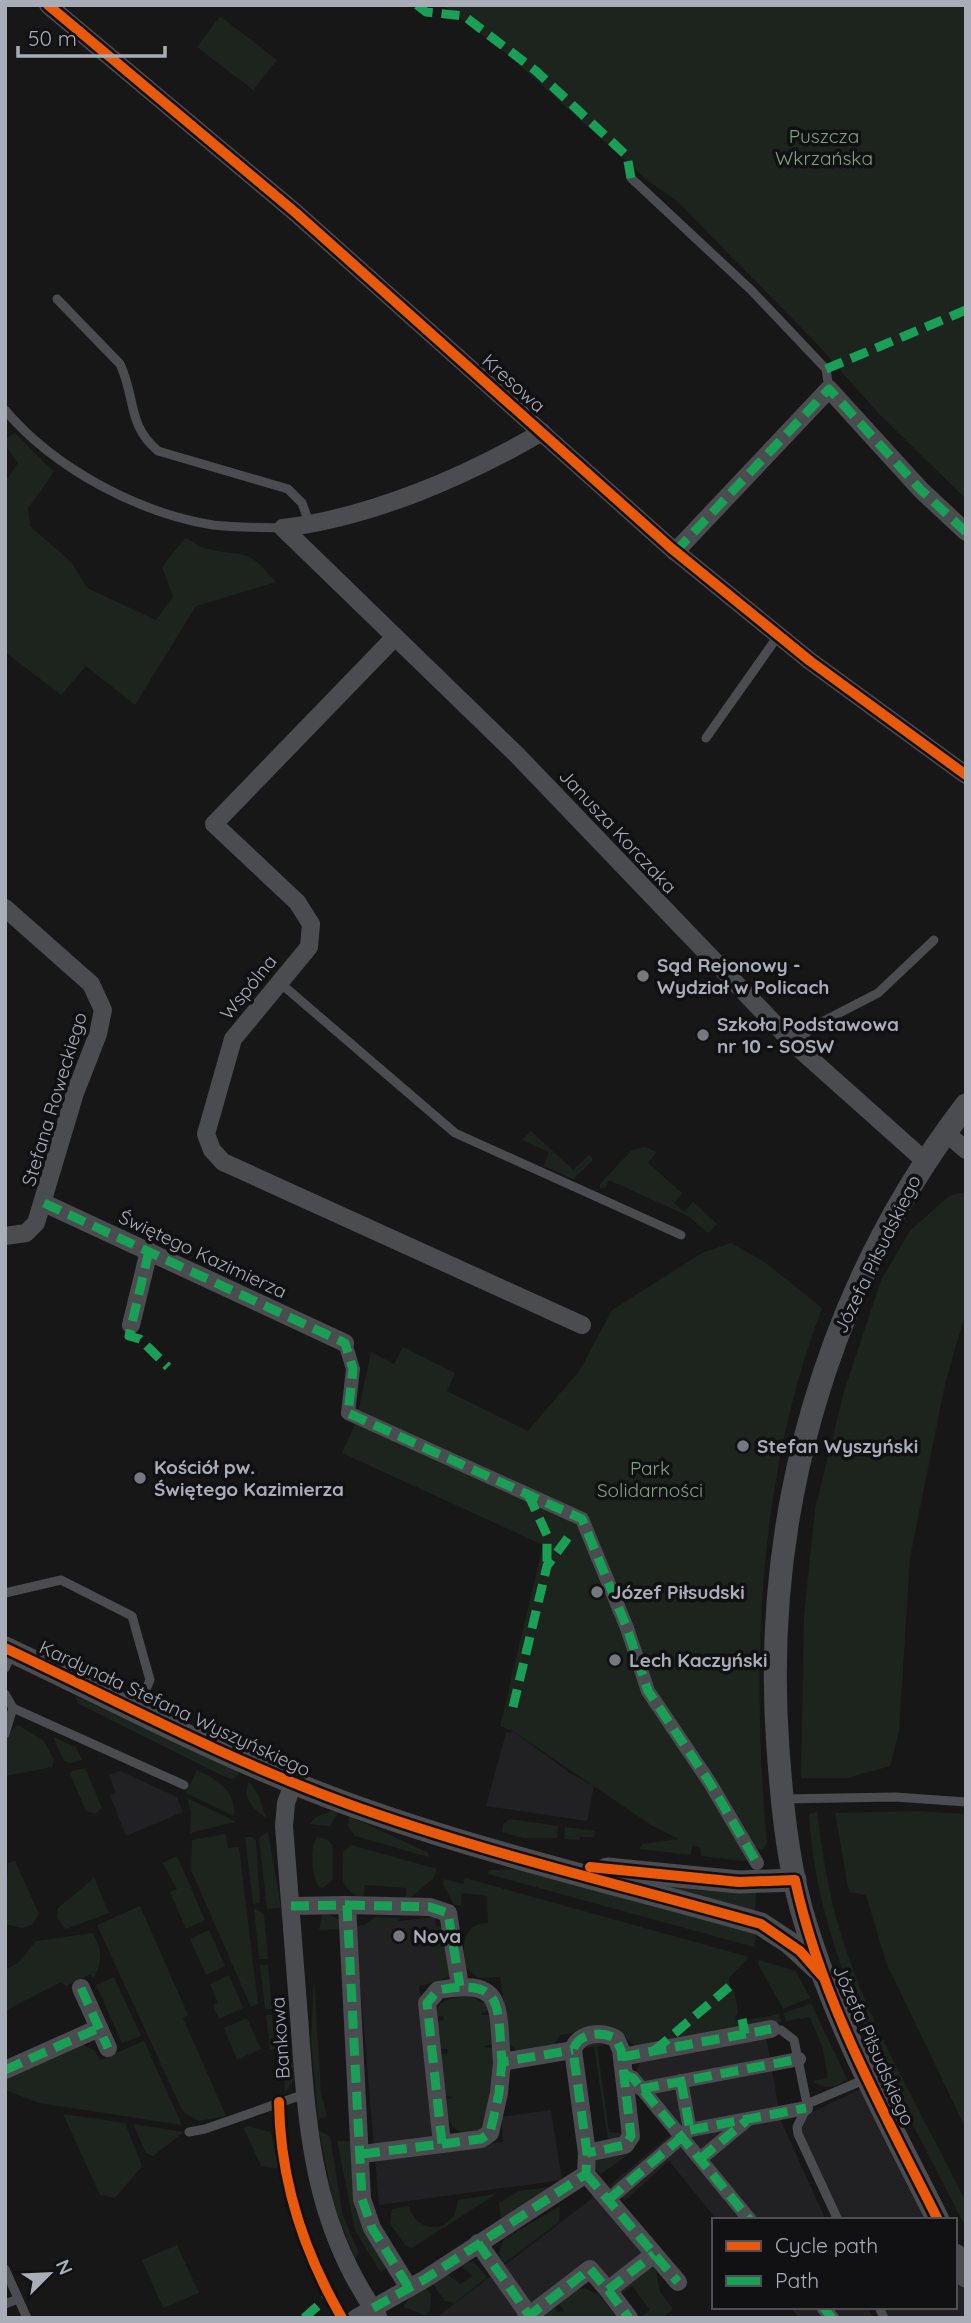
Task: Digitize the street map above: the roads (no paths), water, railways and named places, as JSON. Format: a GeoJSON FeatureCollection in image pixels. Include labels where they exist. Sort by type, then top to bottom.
{"type":"FeatureCollection","features":[{"type":"Feature","properties":{"kind":"street","name":"Kresowa"},"geometry":{"type":"LineString","coordinates":[[57,8],[296,213],[674,552],[778,636],[966,775]]}},
{"type":"Feature","properties":{"kind":"street"},"geometry":{"type":"LineString","coordinates":[[674,552],[829,389],[921,490],[966,532]]}},
{"type":"Feature","properties":{"kind":"street"},"geometry":{"type":"LineString","coordinates":[[283,528],[310,525],[418,490],[495,457],[542,432]]}},
{"type":"Feature","properties":{"kind":"street","name":"Janusza Korczaka"},"geometry":{"type":"LineString","coordinates":[[283,528],[517,755],[794,1044],[925,1161]]}},
{"type":"Feature","properties":{"kind":"street","name":"Wspólna"},"geometry":{"type":"LineString","coordinates":[[394,638],[214,824],[297,902],[311,924],[309,947],[233,1039],[206,1134],[212,1150],[223,1162],[582,1325]]}},
{"type":"Feature","properties":{"kind":"street","name":"Stefana Roweckiego"},"geometry":{"type":"LineString","coordinates":[[5,908],[91,984],[103,1010],[98,1034],[75,1093],[36,1223],[26,1233],[5,1236]]}},
{"type":"Feature","properties":{"kind":"street","name":"Józefa Piłsudskiego"},"geometry":{"type":"LineString","coordinates":[[937,2218],[867,2078],[822,1976],[796,1885],[782,1799],[776,1727],[776,1626],[783,1548],[795,1476],[808,1422],[846,1312],[891,1219],[944,1132],[966,1105]]}},
{"type":"Feature","properties":{"kind":"street"},"geometry":{"type":"LineString","coordinates":[[944,1132],[966,1150]]}},
{"type":"Feature","properties":{"kind":"street","name":"Świętego Kazimierza"},"geometry":{"type":"LineString","coordinates":[[44,1203],[345,1343]]}},
{"type":"Feature","properties":{"kind":"street"},"geometry":{"type":"LineString","coordinates":[[131,1325],[149,1251]]}},
{"type":"Feature","properties":{"kind":"street"},"geometry":{"type":"LineString","coordinates":[[345,1343],[353,1369],[348,1413],[582,1519],[628,1628],[648,1690],[710,1783],[757,1863]]}},
{"type":"Feature","properties":{"kind":"street","name":"Kardynała Stefana Wyszyńskiego"},"geometry":{"type":"LineString","coordinates":[[8,1656],[293,1784],[401,1823],[761,1924],[800,1951],[822,1976]]}},
{"type":"Feature","properties":{"kind":"street","name":"Bankowa"},"geometry":{"type":"LineString","coordinates":[[293,1784],[286,1803],[284,1826],[312,2157],[319,2192],[348,2268],[377,2313]]}},
{"type":"Feature","properties":{"kind":"street","name":"Kardynała Stefana Wyszyńskiego"},"geometry":{"type":"LineString","coordinates":[[531,1860],[726,1881],[796,1885]]}},
{"type":"Feature","properties":{"kind":"street"},"geometry":{"type":"LineString","coordinates":[[761,1924],[785,1912],[796,1885]]}},
{"type":"Feature","properties":{"kind":"street"},"geometry":{"type":"LineString","coordinates":[[347,1905],[362,2154],[362,2199],[366,2213],[409,2288]]}},
{"type":"Feature","properties":{"kind":"street"},"geometry":{"type":"LineString","coordinates":[[291,1906],[430,1907],[448,1913],[460,1986]]}},
{"type":"Feature","properties":{"kind":"street"},"geometry":{"type":"LineString","coordinates":[[362,2154],[442,2144],[481,2139],[490,2133],[502,2062],[493,1998],[485,1988],[460,1986],[438,1990],[427,2003],[442,2144]]}},
{"type":"Feature","properties":{"kind":"street"},"geometry":{"type":"LineString","coordinates":[[81,1988],[108,2048]]}},
{"type":"Feature","properties":{"kind":"street"},"geometry":{"type":"LineString","coordinates":[[5,2070],[99,2028]]}},
{"type":"Feature","properties":{"kind":"street"},"geometry":{"type":"LineString","coordinates":[[623,2066],[771,2029]]}},
{"type":"Feature","properties":{"kind":"street"},"geometry":{"type":"LineString","coordinates":[[587,2153],[618,2148],[629,2141],[632,2129],[623,2066],[616,2039],[603,2034],[582,2037],[575,2042],[573,2050],[587,2153],[586,2174],[678,2282]]}},
{"type":"Feature","properties":{"kind":"street"},"geometry":{"type":"LineString","coordinates":[[502,2062],[573,2050]]}},
{"type":"Feature","properties":{"kind":"street"},"geometry":{"type":"LineString","coordinates":[[641,2089],[799,2059]]}},
{"type":"Feature","properties":{"kind":"street"},"geometry":{"type":"LineString","coordinates":[[623,2066],[641,2089],[686,2134],[700,2159],[748,2218]]}},
{"type":"Feature","properties":{"kind":"street"},"geometry":{"type":"LineString","coordinates":[[681,2081],[686,2134]]}},
{"type":"Feature","properties":{"kind":"street"},"geometry":{"type":"LineString","coordinates":[[608,2200],[686,2134],[807,2106]]}},
{"type":"Feature","properties":{"kind":"street"},"geometry":{"type":"LineString","coordinates":[[700,2159],[748,2119]]}},
{"type":"Feature","properties":{"kind":"street"},"geometry":{"type":"LineString","coordinates":[[356,2318],[377,2313],[409,2288],[586,2174]]}},
{"type":"Feature","properties":{"kind":"street"},"geometry":{"type":"LineString","coordinates":[[478,2243],[527,2317],[590,2269],[629,2318]]}},
{"type":"Feature","properties":{"kind":"street"},"geometry":{"type":"LineString","coordinates":[[608,2290],[654,2254]]}},
{"type":"Feature","properties":{"kind":"street"},"geometry":{"type":"LineString","coordinates":[[957,2259],[966,2276]]}},
{"type":"Feature","properties":{"kind":"lane"},"geometry":{"type":"LineString","coordinates":[[631,178],[751,290],[826,369],[829,389]]}},
{"type":"Feature","properties":{"kind":"lane"},"geometry":{"type":"LineString","coordinates":[[57,299],[120,364],[127,377],[138,432],[145,440],[158,451],[288,489],[302,503],[310,525]]}},
{"type":"Feature","properties":{"kind":"lane"},"geometry":{"type":"LineString","coordinates":[[5,410],[53,456],[128,498],[212,524],[283,528]]}},
{"type":"Feature","properties":{"kind":"lane"},"geometry":{"type":"LineString","coordinates":[[706,738],[778,636]]}},
{"type":"Feature","properties":{"kind":"lane"},"geometry":{"type":"LineString","coordinates":[[794,1044],[814,1026],[878,993],[933,940]]}},
{"type":"Feature","properties":{"kind":"lane"},"geometry":{"type":"LineString","coordinates":[[279,982],[455,1133],[681,1235]]}},
{"type":"Feature","properties":{"kind":"lane"},"geometry":{"type":"LineString","coordinates":[[5,1593],[61,1580],[132,1616],[150,1680],[136,1712]]}},
{"type":"Feature","properties":{"kind":"lane"},"geometry":{"type":"LineString","coordinates":[[5,1694],[13,1708],[184,1786]]}},
{"type":"Feature","properties":{"kind":"lane"},"geometry":{"type":"LineString","coordinates":[[5,1734],[13,1708]]}},
{"type":"Feature","properties":{"kind":"lane"},"geometry":{"type":"LineString","coordinates":[[782,1799],[895,1797],[966,1802]]}},
{"type":"Feature","properties":{"kind":"lane"},"geometry":{"type":"LineString","coordinates":[[771,2029],[781,2030],[794,2040],[807,2106],[797,2127],[798,2134],[837,2218]]}},
{"type":"Feature","properties":{"kind":"lane"},"geometry":{"type":"LineString","coordinates":[[807,2106],[867,2078]]}},
{"type":"Feature","properties":{"kind":"lane"},"geometry":{"type":"LineString","coordinates":[[189,2132],[205,2129],[305,2094]]}},
{"type":"Feature","properties":{"kind":"lane"},"geometry":{"type":"LineString","coordinates":[[5,2269],[27,2318]]}},
{"type":"Feature","properties":{"kind":"lane"},"geometry":{"type":"LineString","coordinates":[[5,2304],[19,2299]]}},
{"type":"Feature","properties":{"kind":"place","name":"Sąd Rejonowy - Wydział w Policach"},"geometry":{"type":"Point","coordinates":[643,976]}},
{"type":"Feature","properties":{"kind":"place","name":"Szkoła Podstawowa nr 10 - SOSW"},"geometry":{"type":"Point","coordinates":[703,1035]}},
{"type":"Feature","properties":{"kind":"place","name":"Stefan Wyszyński"},"geometry":{"type":"Point","coordinates":[743,1446]}},
{"type":"Feature","properties":{"kind":"place","name":"Kościół pw. Świętego Kazimierza"},"geometry":{"type":"Point","coordinates":[140,1478]}},
{"type":"Feature","properties":{"kind":"place","name":"Józef Piłsudski"},"geometry":{"type":"Point","coordinates":[597,1592]}},
{"type":"Feature","properties":{"kind":"place","name":"Lech Kaczyński"},"geometry":{"type":"Point","coordinates":[615,1660]}},
{"type":"Feature","properties":{"kind":"place","name":"Nova"},"geometry":{"type":"Point","coordinates":[399,1936]}},
{"type":"Feature","properties":{"kind":"park label","name":"Puszcza Wkrzańska"},"geometry":{"type":"Point","coordinates":[824,147]}},
{"type":"Feature","properties":{"kind":"park label","name":"Park Solidarności"},"geometry":{"type":"Point","coordinates":[650,1479]}}]}
